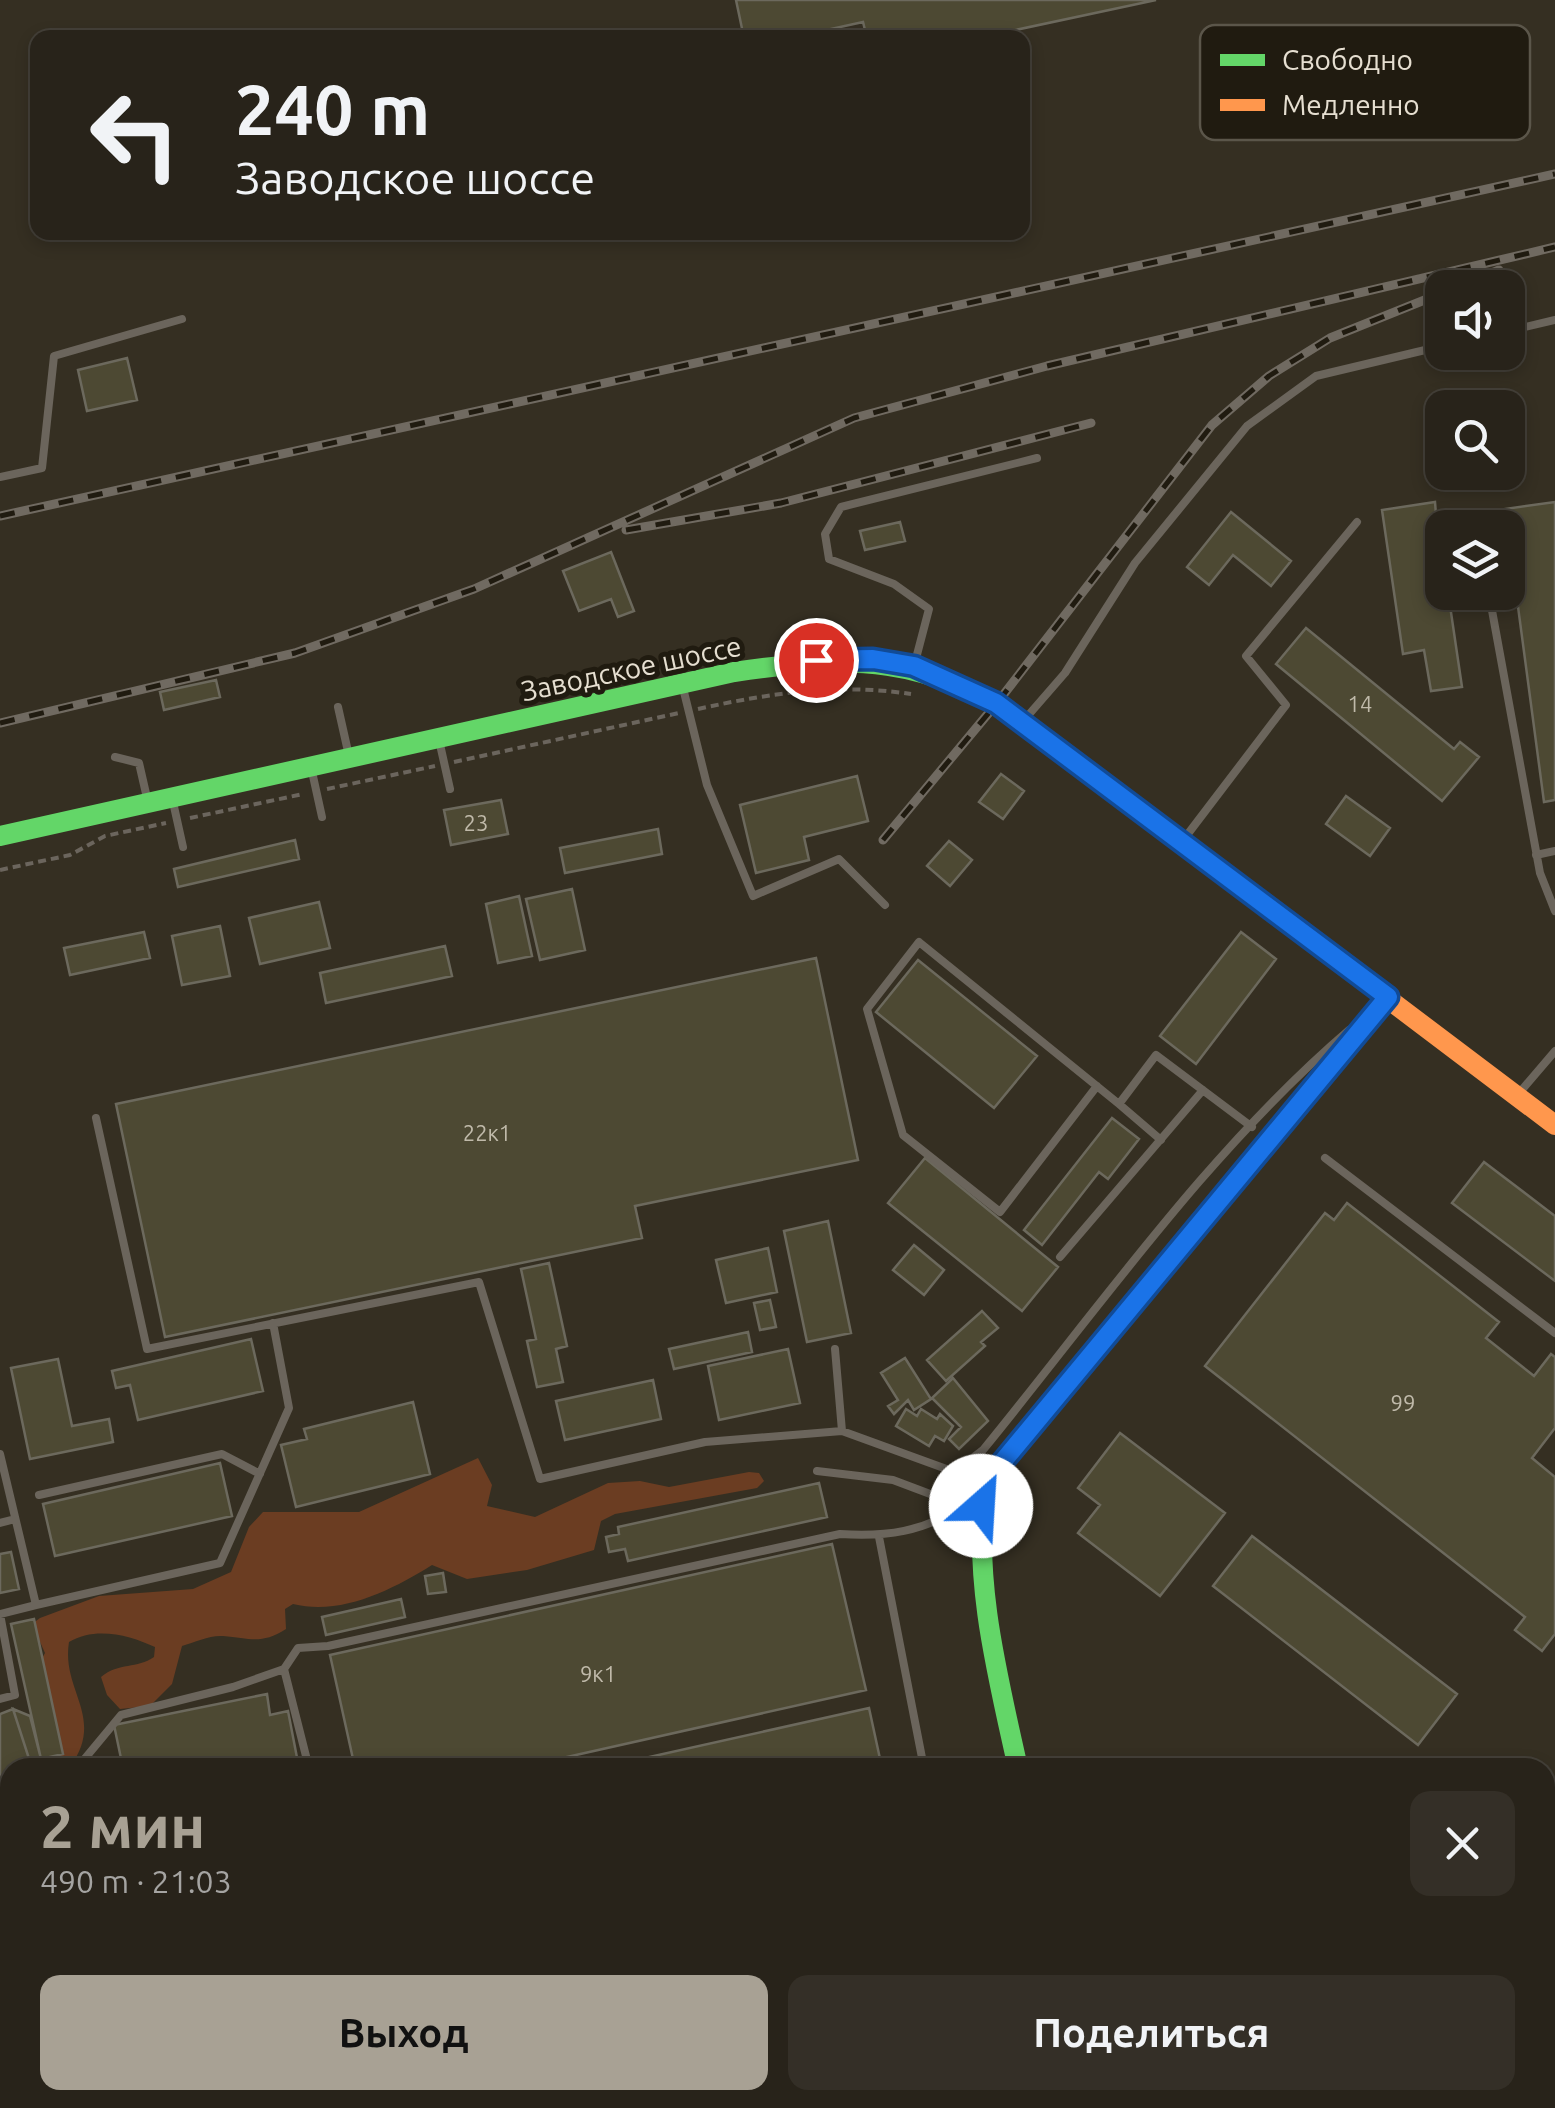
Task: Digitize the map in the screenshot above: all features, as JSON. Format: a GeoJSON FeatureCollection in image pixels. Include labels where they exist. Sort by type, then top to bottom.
{"type":"FeatureCollection","features":[{"type":"Feature","properties":{"kind":"main road","name":"Заводское шоссе"},"geometry":{"type":"LineString","coordinates":[[0,836],[682,684],[816,660],[873,659],[914,666],[996,703],[1555,1125]]}},
{"type":"Feature","properties":{"kind":"main road"},"geometry":{"type":"LineString","coordinates":[[1016,1758],[986,1611],[978,1528],[972,1506],[985,1483],[1388,997]]}},
{"type":"Feature","properties":{"kind":"lane"},"geometry":{"type":"LineString","coordinates":[[0,477],[42,468],[54,356],[182,319]]}},
{"type":"Feature","properties":{"kind":"lane"},"geometry":{"type":"LineString","coordinates":[[1525,328],[1555,320]]}},
{"type":"Feature","properties":{"kind":"lane"},"geometry":{"type":"LineString","coordinates":[[1022,722],[1065,673],[1135,563],[1247,426],[1316,376],[1425,350]]}},
{"type":"Feature","properties":{"kind":"lane"},"geometry":{"type":"LineString","coordinates":[[914,666],[929,610],[894,584],[829,559],[825,534],[841,506],[1038,458]]}},
{"type":"Feature","properties":{"kind":"lane"},"geometry":{"type":"LineString","coordinates":[[1181,842],[1286,706],[1246,656],[1357,522]]}},
{"type":"Feature","properties":{"kind":"lane"},"geometry":{"type":"LineString","coordinates":[[1493,610],[1536,855],[1555,911]]}},
{"type":"Feature","properties":{"kind":"lane"},"geometry":{"type":"LineString","coordinates":[[682,684],[707,785],[753,896],[839,860],[886,905]]}},
{"type":"Feature","properties":{"kind":"lane"},"geometry":{"type":"LineString","coordinates":[[338,707],[349,758]]}},
{"type":"Feature","properties":{"kind":"lane"},"geometry":{"type":"LineString","coordinates":[[438,738],[450,789]]}},
{"type":"Feature","properties":{"kind":"lane"},"geometry":{"type":"LineString","coordinates":[[116,757],[139,763],[148,802]]}},
{"type":"Feature","properties":{"kind":"lane"},"geometry":{"type":"LineString","coordinates":[[311,766],[322,817]]}},
{"type":"Feature","properties":{"kind":"lane"},"geometry":{"type":"LineString","coordinates":[[172,797],[183,847]]}},
{"type":"Feature","properties":{"kind":"lane"},"geometry":{"type":"LineString","coordinates":[[1536,855],[1555,852]]}},
{"type":"Feature","properties":{"kind":"lane"},"geometry":{"type":"LineString","coordinates":[[1097,1086],[1000,1212],[904,1135],[867,1008],[919,942],[1120,1104],[1161,1140]]}},
{"type":"Feature","properties":{"kind":"lane"},"geometry":{"type":"LineString","coordinates":[[952,1473],[982,1450],[1303,1070],[1388,997]]}},
{"type":"Feature","properties":{"kind":"lane"},"geometry":{"type":"LineString","coordinates":[[1517,1096],[1555,1051]]}},
{"type":"Feature","properties":{"kind":"lane"},"geometry":{"type":"LineString","coordinates":[[1120,1104],[1156,1055],[1252,1127]]}},
{"type":"Feature","properties":{"kind":"lane"},"geometry":{"type":"LineString","coordinates":[[1060,1257],[1203,1090]]}},
{"type":"Feature","properties":{"kind":"lane"},"geometry":{"type":"LineString","coordinates":[[96,1118],[147,1349],[479,1282],[540,1479],[705,1442],[842,1431],[985,1483]]}},
{"type":"Feature","properties":{"kind":"lane"},"geometry":{"type":"LineString","coordinates":[[1325,1158],[1555,1333]]}},
{"type":"Feature","properties":{"kind":"lane"},"geometry":{"type":"LineString","coordinates":[[0,1699],[15,1695],[0,1614],[220,1563],[289,1408],[273,1323]]}},
{"type":"Feature","properties":{"kind":"lane"},"geometry":{"type":"LineString","coordinates":[[835,1349],[842,1431]]}},
{"type":"Feature","properties":{"kind":"lane"},"geometry":{"type":"LineString","coordinates":[[0,1454],[36,1605]]}},
{"type":"Feature","properties":{"kind":"lane"},"geometry":{"type":"LineString","coordinates":[[39,1495],[222,1454],[260,1474]]}},
{"type":"Feature","properties":{"kind":"lane"},"geometry":{"type":"LineString","coordinates":[[817,1471],[892,1480],[972,1506]]}},
{"type":"Feature","properties":{"kind":"lane"},"geometry":{"type":"LineString","coordinates":[[85,1758],[121,1716],[233,1688],[284,1669],[298,1648],[328,1646],[840,1534],[879,1537],[935,1524],[972,1506]]}},
{"type":"Feature","properties":{"kind":"lane"},"geometry":{"type":"LineString","coordinates":[[0,1523],[16,1520]]}},
{"type":"Feature","properties":{"kind":"lane"},"geometry":{"type":"LineString","coordinates":[[879,1537],[922,1758]]}},
{"type":"Feature","properties":{"kind":"lane"},"geometry":{"type":"LineString","coordinates":[[284,1669],[306,1758]]}},
{"type":"Feature","properties":{"kind":"shaded area"},"geometry":{"type":"Polygon","coordinates":[[[478,1458],[492,1485],[487,1506],[535,1517],[608,1483],[640,1481],[669,1487],[749,1472],[759,1473],[764,1481],[757,1488],[615,1514],[601,1521],[594,1550],[527,1570],[467,1579],[432,1565],[348,1604],[293,1604],[285,1609],[286,1629],[269,1637],[218,1636],[182,1646],[172,1684],[150,1706],[120,1709],[107,1695],[101,1677],[114,1669],[148,1661],[154,1657],[155,1647],[112,1634],[79,1637],[69,1642],[68,1659],[83,1718],[80,1749],[75,1758],[43,1758],[28,1684],[45,1653],[32,1624],[99,1596],[193,1589],[231,1572],[249,1527],[263,1512],[359,1512],[478,1458]]]}},
{"type":"Feature","properties":{"kind":"building"},"geometry":{"type":"Polygon","coordinates":[[[736,0],[1156,0],[1015,30],[865,30],[863,22],[826,30],[742,30],[736,0]]]}},
{"type":"Feature","properties":{"kind":"building"},"geometry":{"type":"Polygon","coordinates":[[[127,358],[137,400],[87,411],[78,370],[127,358]]]}},
{"type":"Feature","properties":{"kind":"building"},"geometry":{"type":"Polygon","coordinates":[[[1435,502],[1436,510],[1425,510],[1425,610],[1451,610],[1462,687],[1431,691],[1424,650],[1403,654],[1382,510],[1435,502]]]}},
{"type":"Feature","properties":{"kind":"building"},"geometry":{"type":"Polygon","coordinates":[[[1555,502],[1555,800],[1544,802],[1518,610],[1525,610],[1525,510],[1505,509],[1555,502]]]}},
{"type":"Feature","properties":{"kind":"building"},"geometry":{"type":"Polygon","coordinates":[[[1231,512],[1291,561],[1271,586],[1233,555],[1209,585],[1187,567],[1231,512]]]}},
{"type":"Feature","properties":{"kind":"building"},"geometry":{"type":"Polygon","coordinates":[[[900,522],[905,541],[865,550],[860,531],[900,522]]]}},
{"type":"Feature","properties":{"kind":"building"},"geometry":{"type":"Polygon","coordinates":[[[611,552],[634,611],[618,617],[611,599],[579,611],[563,571],[611,552]]]}},
{"type":"Feature","properties":{"kind":"building"},"geometry":{"type":"Polygon","coordinates":[[[1306,628],[1454,749],[1460,742],[1479,757],[1442,801],[1276,664],[1306,628]]]}},
{"type":"Feature","properties":{"kind":"building"},"geometry":{"type":"Polygon","coordinates":[[[216,680],[220,697],[164,710],[160,692],[216,680]]]}},
{"type":"Feature","properties":{"kind":"building"},"geometry":{"type":"Polygon","coordinates":[[[1001,774],[1024,791],[1003,819],[979,802],[1001,774]]]}},
{"type":"Feature","properties":{"kind":"building"},"geometry":{"type":"Polygon","coordinates":[[[857,776],[868,821],[804,837],[809,860],[756,873],[740,805],[857,776]]]}},
{"type":"Feature","properties":{"kind":"building"},"geometry":{"type":"Polygon","coordinates":[[[1346,796],[1390,828],[1370,856],[1326,824],[1346,796]]]}},
{"type":"Feature","properties":{"kind":"building"},"geometry":{"type":"Polygon","coordinates":[[[501,800],[508,834],[451,845],[444,810],[501,800]]]}},
{"type":"Feature","properties":{"kind":"building"},"geometry":{"type":"Polygon","coordinates":[[[658,829],[662,854],[565,873],[560,848],[658,829]]]}},
{"type":"Feature","properties":{"kind":"building"},"geometry":{"type":"Polygon","coordinates":[[[295,840],[299,859],[178,887],[174,869],[295,840]]]}},
{"type":"Feature","properties":{"kind":"building"},"geometry":{"type":"Polygon","coordinates":[[[949,841],[972,860],[950,886],[927,866],[949,841]]]}},
{"type":"Feature","properties":{"kind":"building"},"geometry":{"type":"Polygon","coordinates":[[[572,889],[585,950],[540,960],[526,899],[572,889]]]}},
{"type":"Feature","properties":{"kind":"building"},"geometry":{"type":"Polygon","coordinates":[[[519,896],[532,956],[498,963],[486,904],[519,896]]]}},
{"type":"Feature","properties":{"kind":"building"},"geometry":{"type":"Polygon","coordinates":[[[319,902],[330,948],[260,964],[249,918],[319,902]]]}},
{"type":"Feature","properties":{"kind":"building"},"geometry":{"type":"Polygon","coordinates":[[[220,926],[230,976],[182,985],[172,936],[220,926]]]}},
{"type":"Feature","properties":{"kind":"building"},"geometry":{"type":"Polygon","coordinates":[[[144,932],[150,958],[70,975],[64,948],[144,932]]]}},
{"type":"Feature","properties":{"kind":"building"},"geometry":{"type":"Polygon","coordinates":[[[1241,932],[1276,959],[1196,1064],[1160,1036],[1241,932]]]}},
{"type":"Feature","properties":{"kind":"building"},"geometry":{"type":"Polygon","coordinates":[[[445,946],[452,976],[326,1003],[320,973],[445,946]]]}},
{"type":"Feature","properties":{"kind":"building"},"geometry":{"type":"Polygon","coordinates":[[[816,958],[858,1160],[635,1206],[642,1238],[165,1337],[116,1104],[816,958]]]}},
{"type":"Feature","properties":{"kind":"building"},"geometry":{"type":"Polygon","coordinates":[[[918,960],[1037,1056],[994,1108],[876,1012],[918,960]]]}},
{"type":"Feature","properties":{"kind":"building"},"geometry":{"type":"Polygon","coordinates":[[[1112,1118],[1139,1139],[1108,1179],[1099,1172],[1042,1245],[1024,1230],[1112,1118]]]}},
{"type":"Feature","properties":{"kind":"building"},"geometry":{"type":"Polygon","coordinates":[[[925,1158],[1058,1267],[1022,1311],[888,1203],[925,1158]]]}},
{"type":"Feature","properties":{"kind":"building"},"geometry":{"type":"Polygon","coordinates":[[[1484,1162],[1555,1216],[1555,1281],[1452,1203],[1484,1162]]]}},
{"type":"Feature","properties":{"kind":"building"},"geometry":{"type":"Polygon","coordinates":[[[1347,1203],[1499,1322],[1486,1338],[1534,1376],[1551,1354],[1555,1357],[1555,1428],[1532,1458],[1555,1477],[1555,1634],[1542,1651],[1515,1630],[1525,1617],[1205,1366],[1325,1213],[1334,1220],[1347,1203]]]}},
{"type":"Feature","properties":{"kind":"building"},"geometry":{"type":"Polygon","coordinates":[[[828,1221],[851,1333],[807,1342],[784,1231],[828,1221]]]}},
{"type":"Feature","properties":{"kind":"building"},"geometry":{"type":"Polygon","coordinates":[[[914,1245],[944,1270],[924,1295],[893,1270],[914,1245]]]}},
{"type":"Feature","properties":{"kind":"building"},"geometry":{"type":"Polygon","coordinates":[[[768,1248],[777,1292],[726,1303],[716,1260],[768,1248]]]}},
{"type":"Feature","properties":{"kind":"building"},"geometry":{"type":"Polygon","coordinates":[[[549,1263],[567,1346],[556,1349],[563,1382],[537,1387],[527,1341],[536,1339],[521,1269],[549,1263]]]}},
{"type":"Feature","properties":{"kind":"building"},"geometry":{"type":"Polygon","coordinates":[[[770,1300],[776,1327],[760,1330],[754,1303],[770,1300]]]}},
{"type":"Feature","properties":{"kind":"building"},"geometry":{"type":"Polygon","coordinates":[[[982,1311],[998,1328],[981,1342],[985,1346],[946,1381],[927,1360],[982,1311]]]}},
{"type":"Feature","properties":{"kind":"building"},"geometry":{"type":"Polygon","coordinates":[[[748,1332],[752,1352],[674,1369],[669,1349],[748,1332]]]}},
{"type":"Feature","properties":{"kind":"building"},"geometry":{"type":"Polygon","coordinates":[[[251,1339],[263,1391],[138,1420],[130,1385],[116,1388],[112,1371],[251,1339]]]}},
{"type":"Feature","properties":{"kind":"building"},"geometry":{"type":"Polygon","coordinates":[[[788,1349],[800,1403],[719,1420],[708,1366],[788,1349]]]}},
{"type":"Feature","properties":{"kind":"building"},"geometry":{"type":"Polygon","coordinates":[[[905,1358],[931,1399],[914,1410],[908,1400],[894,1414],[888,1406],[898,1400],[881,1373],[905,1358]]]}},
{"type":"Feature","properties":{"kind":"building"},"geometry":{"type":"Polygon","coordinates":[[[58,1359],[72,1426],[109,1419],[113,1442],[30,1459],[11,1368],[58,1359]]]}},
{"type":"Feature","properties":{"kind":"building"},"geometry":{"type":"Polygon","coordinates":[[[953,1378],[988,1421],[959,1449],[949,1439],[961,1427],[932,1398],[953,1378]]]}},
{"type":"Feature","properties":{"kind":"building"},"geometry":{"type":"Polygon","coordinates":[[[653,1380],[661,1419],[565,1440],[556,1401],[653,1380]]]}},
{"type":"Feature","properties":{"kind":"building"},"geometry":{"type":"Polygon","coordinates":[[[413,1402],[430,1474],[296,1507],[281,1445],[307,1439],[304,1429],[413,1402]]]}},
{"type":"Feature","properties":{"kind":"building"},"geometry":{"type":"Polygon","coordinates":[[[906,1409],[917,1416],[921,1409],[937,1419],[940,1414],[953,1426],[944,1441],[935,1436],[929,1446],[896,1426],[906,1409]]]}},
{"type":"Feature","properties":{"kind":"building"},"geometry":{"type":"Polygon","coordinates":[[[1120,1433],[1225,1513],[1160,1596],[1078,1533],[1100,1505],[1078,1488],[1120,1433]]]}},
{"type":"Feature","properties":{"kind":"building"},"geometry":{"type":"Polygon","coordinates":[[[220,1463],[232,1516],[55,1556],[43,1504],[220,1463]]]}},
{"type":"Feature","properties":{"kind":"building"},"geometry":{"type":"Polygon","coordinates":[[[819,1483],[827,1517],[628,1561],[625,1549],[609,1552],[606,1537],[619,1534],[618,1527],[819,1483]]]}},
{"type":"Feature","properties":{"kind":"building"},"geometry":{"type":"Polygon","coordinates":[[[1252,1536],[1457,1694],[1418,1745],[1213,1586],[1252,1536]]]}},
{"type":"Feature","properties":{"kind":"building"},"geometry":{"type":"Polygon","coordinates":[[[832,1544],[866,1690],[563,1758],[353,1758],[330,1655],[832,1544]]]}},
{"type":"Feature","properties":{"kind":"building"},"geometry":{"type":"Polygon","coordinates":[[[11,1552],[19,1589],[0,1593],[0,1554],[11,1552]]]}},
{"type":"Feature","properties":{"kind":"building"},"geometry":{"type":"Polygon","coordinates":[[[443,1573],[446,1592],[428,1594],[425,1576],[443,1573]]]}},
{"type":"Feature","properties":{"kind":"building"},"geometry":{"type":"Polygon","coordinates":[[[401,1599],[405,1617],[326,1635],[322,1617],[401,1599]]]}},
{"type":"Feature","properties":{"kind":"building"},"geometry":{"type":"Polygon","coordinates":[[[34,1619],[63,1754],[41,1758],[11,1624],[34,1619]]]}},
{"type":"Feature","properties":{"kind":"building"},"geometry":{"type":"Polygon","coordinates":[[[267,1694],[270,1715],[288,1711],[297,1758],[121,1758],[114,1725],[267,1694]]]}},
{"type":"Feature","properties":{"kind":"building"},"geometry":{"type":"Polygon","coordinates":[[[869,1708],[880,1758],[645,1758],[869,1708]]]}},
{"type":"Feature","properties":{"kind":"building"},"geometry":{"type":"Polygon","coordinates":[[[13,1709],[29,1758],[0,1758],[0,1714],[13,1709]]]}},
{"type":"Feature","properties":{"kind":"building"},"geometry":{"type":"Polygon","coordinates":[[[13,1709],[30,1716],[41,1758],[29,1758],[13,1709]]]}},
{"type":"Feature","properties":{"kind":"railway"},"geometry":{"type":"LineString","coordinates":[[0,516],[1555,174]]}},
{"type":"Feature","properties":{"kind":"railway"},"geometry":{"type":"LineString","coordinates":[[0,723],[295,653],[474,589],[854,418],[1047,366],[1555,247]]}},
{"type":"Feature","properties":{"kind":"railway"},"geometry":{"type":"LineString","coordinates":[[883,840],[997,703],[1212,425],[1269,376],[1330,338],[1425,300]]}},
{"type":"Feature","properties":{"kind":"railway"},"geometry":{"type":"LineString","coordinates":[[626,530],[781,503],[1091,423]]}},
{"type":"Feature","properties":{"kind":"traffic: fast"},"geometry":{"type":"LineString","coordinates":[[0,836],[775,666],[852,663],[923,673],[958,685],[1028,727]]}},
{"type":"Feature","properties":{"kind":"traffic: fast"},"geometry":{"type":"LineString","coordinates":[[1016,1758],[989,1627],[982,1556],[985,1483],[1388,997]]}},
{"type":"Feature","properties":{"kind":"traffic: slow"},"geometry":{"type":"LineString","coordinates":[[1028,727],[1555,1125]]}},
{"type":"Feature","properties":{"kind":"route"},"geometry":{"type":"LineString","coordinates":[[816,660],[873,659],[914,666],[946,677],[996,703],[1388,997],[985,1483],[981,1506]]}}]}
